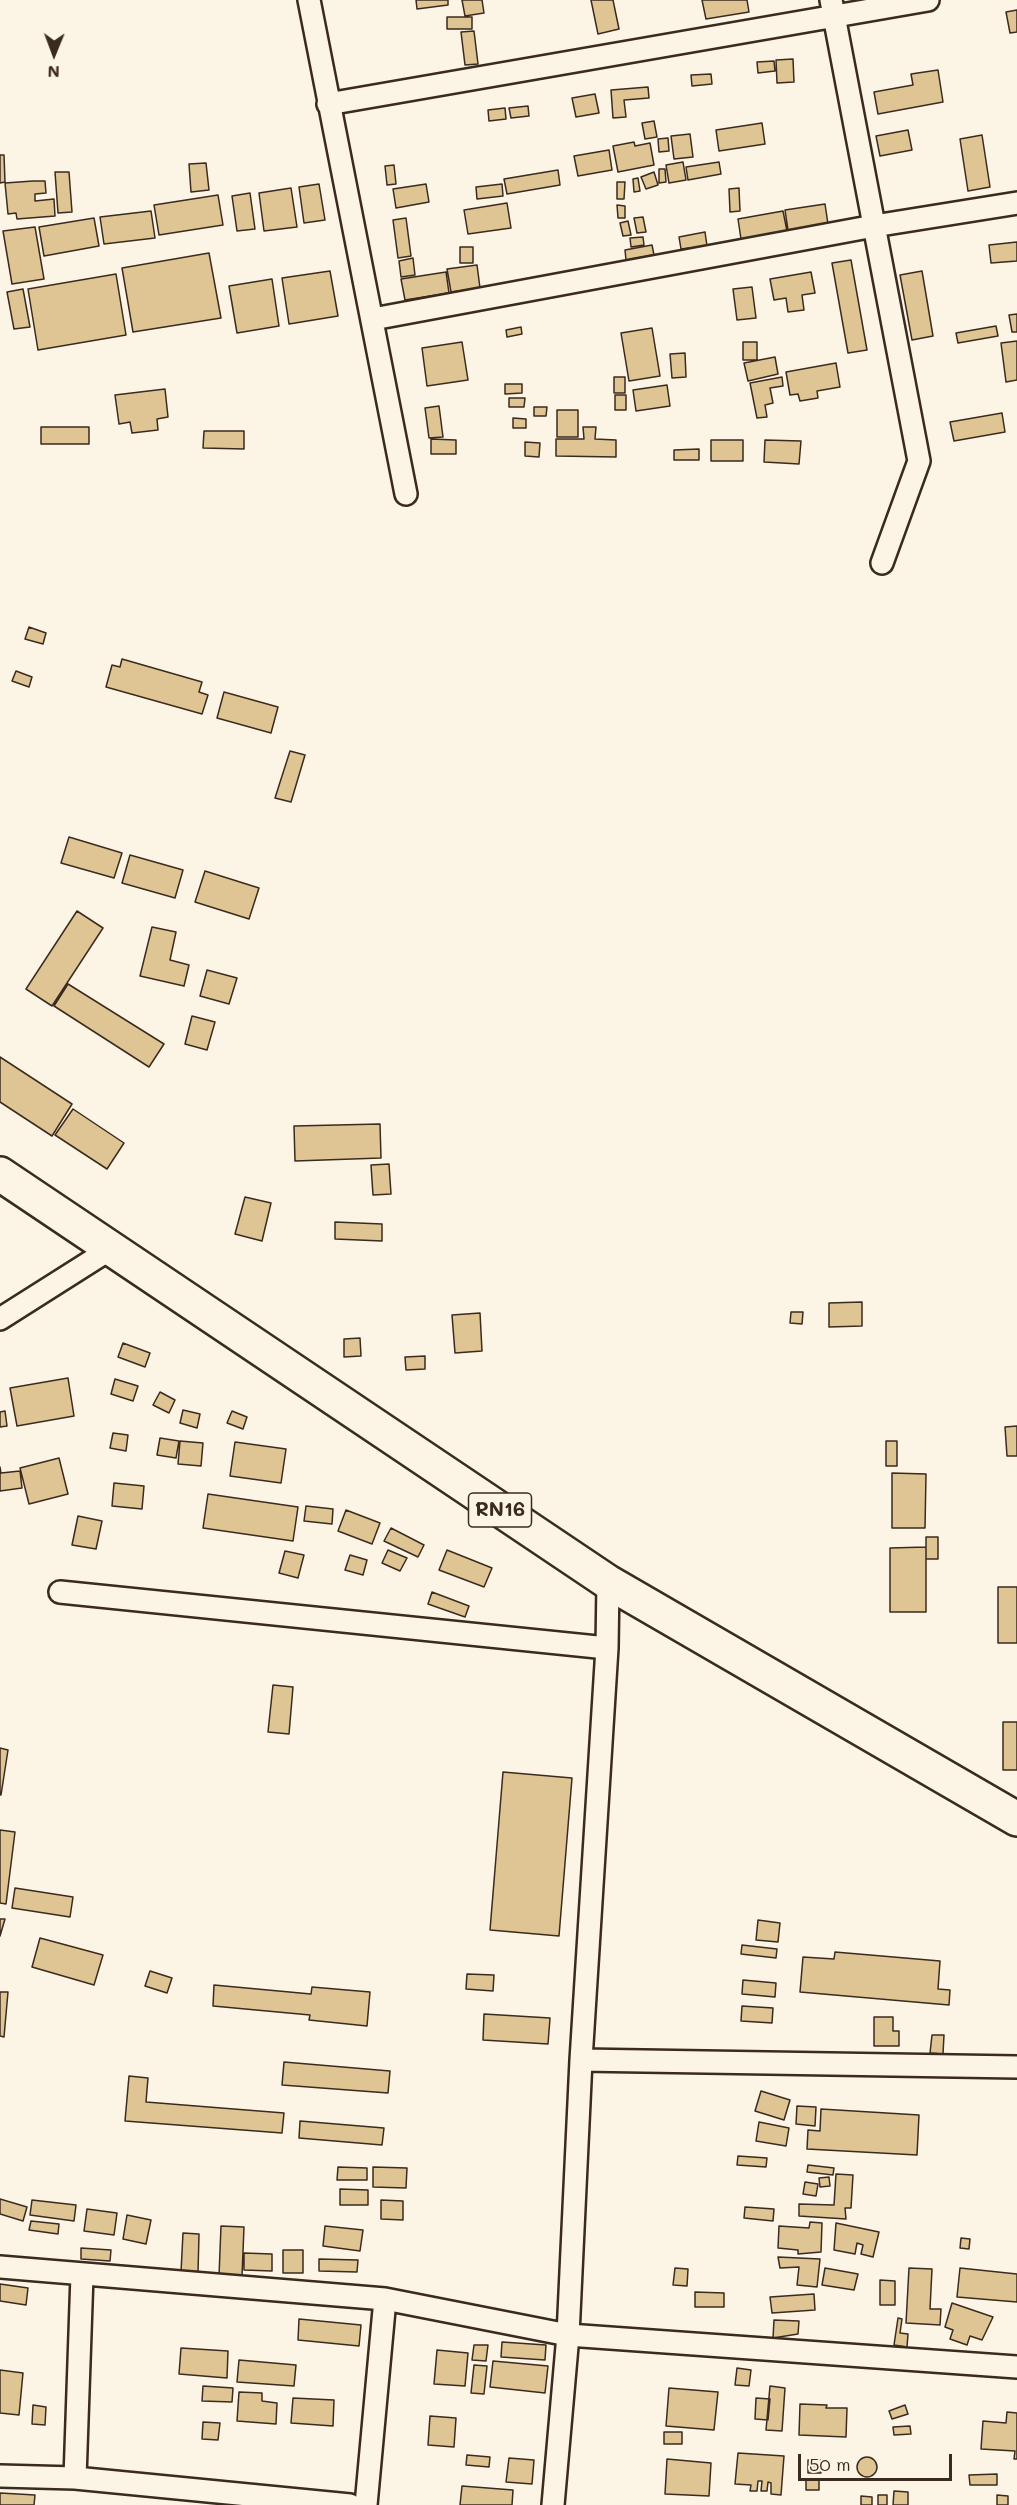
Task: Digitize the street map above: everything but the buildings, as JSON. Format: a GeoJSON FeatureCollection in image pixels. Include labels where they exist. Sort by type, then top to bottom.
{"type":"FeatureCollection","features":[{"type":"Feature","properties":{"kind":"main road","name":"RN16"},"geometry":{"type":"LineString","coordinates":[[0,1174],[608,1582],[1017,1819]]}},
{"type":"Feature","properties":{"kind":"street"},"geometry":{"type":"LineString","coordinates":[[309,0],[406,494]]}},
{"type":"Feature","properties":{"kind":"street"},"geometry":{"type":"LineString","coordinates":[[328,104],[832,8],[928,0]]}},
{"type":"Feature","properties":{"kind":"street"},"geometry":{"type":"LineString","coordinates":[[832,8],[919,461],[882,563]]}},
{"type":"Feature","properties":{"kind":"street"},"geometry":{"type":"LineString","coordinates":[[373,319],[874,226],[1017,203]]}},
{"type":"Feature","properties":{"kind":"street"},"geometry":{"type":"LineString","coordinates":[[0,1319],[112,1248]]}},
{"type":"Feature","properties":{"kind":"street"},"geometry":{"type":"LineString","coordinates":[[553,2505],[568,2335],[581,2060],[608,1648],[608,1582]]}},
{"type":"Feature","properties":{"kind":"street"},"geometry":{"type":"LineString","coordinates":[[60,1592],[608,1648]]}},
{"type":"Feature","properties":{"kind":"street"},"geometry":{"type":"LineString","coordinates":[[581,2060],[1017,2067]]}},
{"type":"Feature","properties":{"kind":"street"},"geometry":{"type":"LineString","coordinates":[[0,2267],[385,2299],[568,2335],[1017,2367]]}},
{"type":"Feature","properties":{"kind":"street"},"geometry":{"type":"LineString","coordinates":[[75,2478],[82,2275]]}},
{"type":"Feature","properties":{"kind":"street"},"geometry":{"type":"LineString","coordinates":[[366,2505],[385,2299]]}},
{"type":"Feature","properties":{"kind":"street"},"geometry":{"type":"LineString","coordinates":[[0,2476],[75,2478],[350,2505]]}}]}
